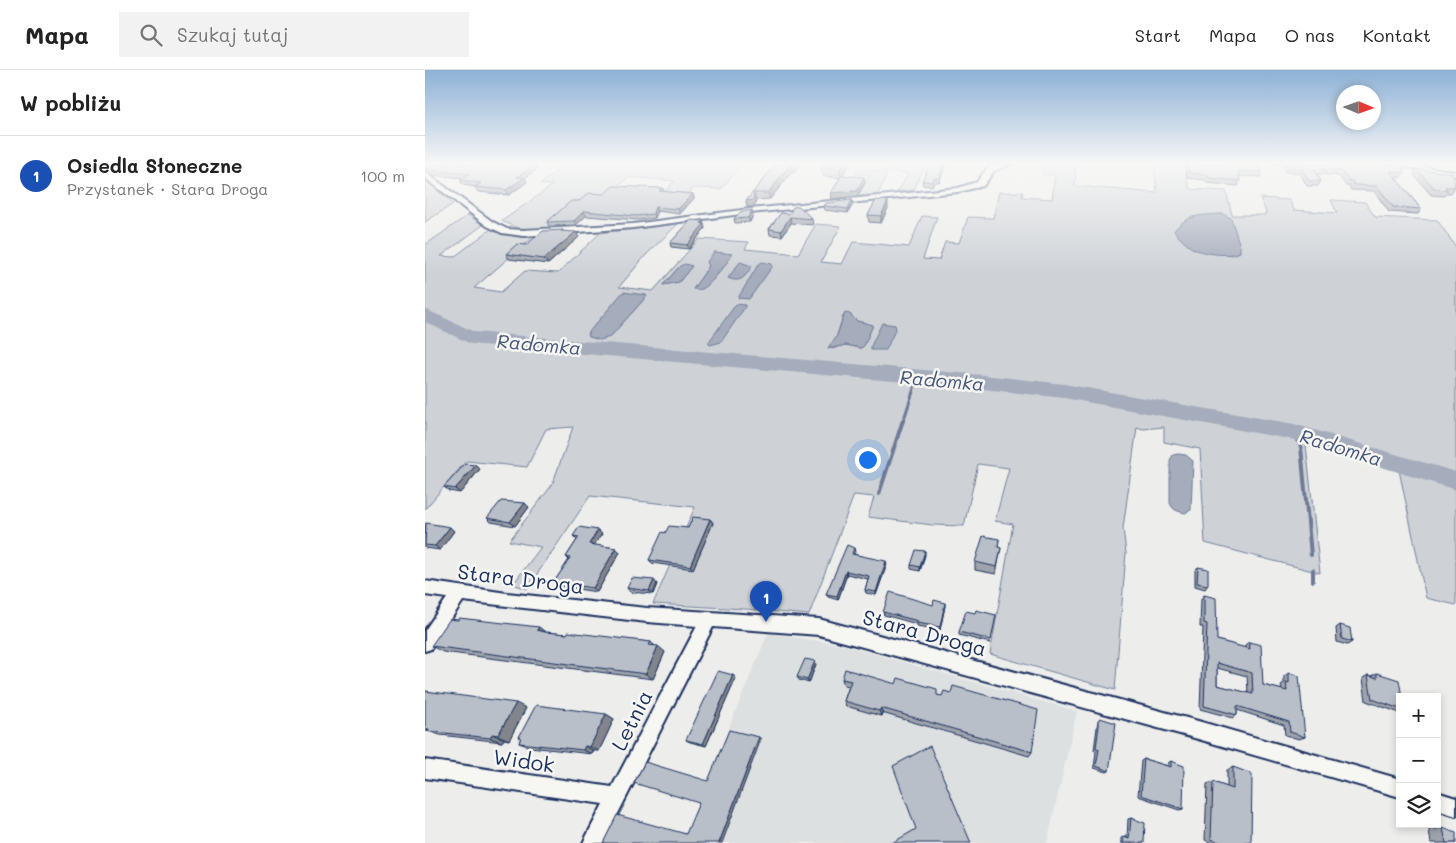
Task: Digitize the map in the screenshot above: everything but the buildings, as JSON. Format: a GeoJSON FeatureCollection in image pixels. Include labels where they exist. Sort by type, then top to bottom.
{"type":"FeatureCollection","features":[{"type":"Feature","properties":{"kind":"street"},"geometry":{"type":"LineString","coordinates":[[460,200],[494,226],[511,232],[537,234],[633,226],[860,200]]}},
{"type":"Feature","properties":{"kind":"street","name":"Stara Droga"},"geometry":{"type":"LineString","coordinates":[[425,588],[507,600],[647,615],[819,627],[1198,730],[1396,787]]}},
{"type":"Feature","properties":{"kind":"street"},"geometry":{"type":"LineString","coordinates":[[425,643],[460,593]]}},
{"type":"Feature","properties":{"kind":"street","name":"Letnia"},"geometry":{"type":"LineString","coordinates":[[593,843],[709,618]]}},
{"type":"Feature","properties":{"kind":"street","name":"Widok"},"geometry":{"type":"LineString","coordinates":[[425,769],[617,796]]}},
{"type":"Feature","properties":{"kind":"street"},"geometry":{"type":"LineString","coordinates":[[1441,801],[1456,807]]}},
{"type":"Feature","properties":{"kind":"shaded area"},"geometry":{"type":"Polygon","coordinates":[[[425,200],[448,200],[453,204],[425,222],[425,200]]]}},
{"type":"Feature","properties":{"kind":"shaded area"},"geometry":{"type":"Polygon","coordinates":[[[532,200],[592,200],[578,201],[545,229],[517,228],[502,221],[532,200]]]}},
{"type":"Feature","properties":{"kind":"shaded area"},"geometry":{"type":"Polygon","coordinates":[[[997,200],[1228,200],[1232,215],[1264,215],[1266,212],[1261,200],[1289,200],[1294,210],[1337,213],[1332,200],[1365,202],[1375,217],[1437,220],[1456,247],[1456,605],[1426,598],[1399,470],[1306,445],[1320,573],[1205,543],[1200,449],[1164,442],[1164,427],[1143,429],[1137,427],[1123,528],[1126,553],[1115,690],[990,654],[1013,524],[995,521],[1009,468],[978,464],[964,526],[933,525],[868,517],[874,497],[854,495],[809,615],[653,604],[695,507],[590,496],[527,589],[513,584],[541,547],[509,541],[552,485],[573,427],[546,429],[527,467],[466,461],[425,509],[425,245],[468,215],[483,225],[441,256],[454,257],[491,229],[500,234],[532,238],[474,288],[501,292],[525,271],[558,273],[600,233],[678,224],[646,255],[619,287],[653,291],[699,239],[749,242],[745,249],[798,254],[816,224],[841,226],[821,262],[842,264],[853,242],[909,247],[922,216],[937,217],[923,259],[939,260],[945,242],[959,243],[968,217],[993,218],[997,200]],[[1223,214],[1190,217],[1214,253],[1233,255],[1240,252],[1223,214]],[[714,252],[709,266],[694,288],[706,286],[721,271],[732,254],[714,252]],[[680,266],[663,285],[679,282],[692,266],[680,266]],[[623,293],[607,311],[610,337],[647,296],[623,293]],[[850,314],[843,316],[836,338],[829,346],[832,349],[846,345],[861,348],[873,325],[857,321],[850,314]]]}},
{"type":"Feature","properties":{"kind":"shaded area"},"geometry":{"type":"Polygon","coordinates":[[[768,633],[839,644],[1077,711],[1047,843],[681,843],[768,633]]]}},
{"type":"Feature","properties":{"kind":"water"},"geometry":{"type":"Polygon","coordinates":[[[1223,214],[1231,218],[1240,246],[1240,252],[1235,254],[1222,255],[1197,250],[1187,244],[1174,231],[1179,225],[1190,218],[1202,215],[1223,214]]]}},
{"type":"Feature","properties":{"kind":"water"},"geometry":{"type":"Polygon","coordinates":[[[714,252],[732,254],[709,284],[702,289],[693,289],[709,266],[707,262],[714,252]]]}},
{"type":"Feature","properties":{"kind":"water"},"geometry":{"type":"Polygon","coordinates":[[[740,262],[752,266],[743,278],[733,280],[728,278],[740,262]]]}},
{"type":"Feature","properties":{"kind":"water"},"geometry":{"type":"Polygon","coordinates":[[[762,262],[772,264],[772,267],[749,299],[738,298],[758,265],[762,262]]]}},
{"type":"Feature","properties":{"kind":"water"},"geometry":{"type":"Polygon","coordinates":[[[685,264],[692,266],[679,282],[663,285],[680,266],[685,264]]]}},
{"type":"Feature","properties":{"kind":"water"},"geometry":{"type":"Polygon","coordinates":[[[623,292],[647,296],[610,337],[600,340],[589,337],[588,333],[623,292]]]}},
{"type":"Feature","properties":{"kind":"water"},"geometry":{"type":"Polygon","coordinates":[[[736,304],[745,305],[745,307],[721,342],[710,345],[708,343],[736,304]]]}},
{"type":"Feature","properties":{"kind":"water"},"geometry":{"type":"Polygon","coordinates":[[[845,313],[850,314],[857,321],[873,325],[864,346],[861,348],[846,345],[827,349],[836,338],[845,313]]]}},
{"type":"Feature","properties":{"kind":"water"},"geometry":{"type":"Polygon","coordinates":[[[882,323],[895,325],[896,328],[886,350],[871,350],[871,346],[882,323]]]}},
{"type":"Feature","properties":{"kind":"water"},"geometry":{"type":"Polygon","coordinates":[[[1173,455],[1186,455],[1193,461],[1191,510],[1185,513],[1174,509],[1170,503],[1170,460],[1173,455]]]}},
{"type":"Feature","properties":{"kind":"waterway","name":"Radomka"},"geometry":{"type":"LineString","coordinates":[[425,315],[471,338],[983,382],[1064,391],[1294,432],[1456,481]]}},
{"type":"Feature","properties":{"kind":"waterway"},"geometry":{"type":"LineString","coordinates":[[903,422],[918,376]]}},
{"type":"Feature","properties":{"kind":"waterway"},"geometry":{"type":"LineString","coordinates":[[879,494],[903,420]]}},
{"type":"Feature","properties":{"kind":"waterway"},"geometry":{"type":"LineString","coordinates":[[1294,432],[1301,447],[1311,555]]}},
{"type":"Feature","properties":{"kind":"waterway"},"geometry":{"type":"LineString","coordinates":[[1313,570],[1313,581]]}},
{"type":"Feature","properties":{"kind":"place","name":"Osiedla Słoneczne"},"geometry":{"type":"Point","coordinates":[766,622]}}]}
